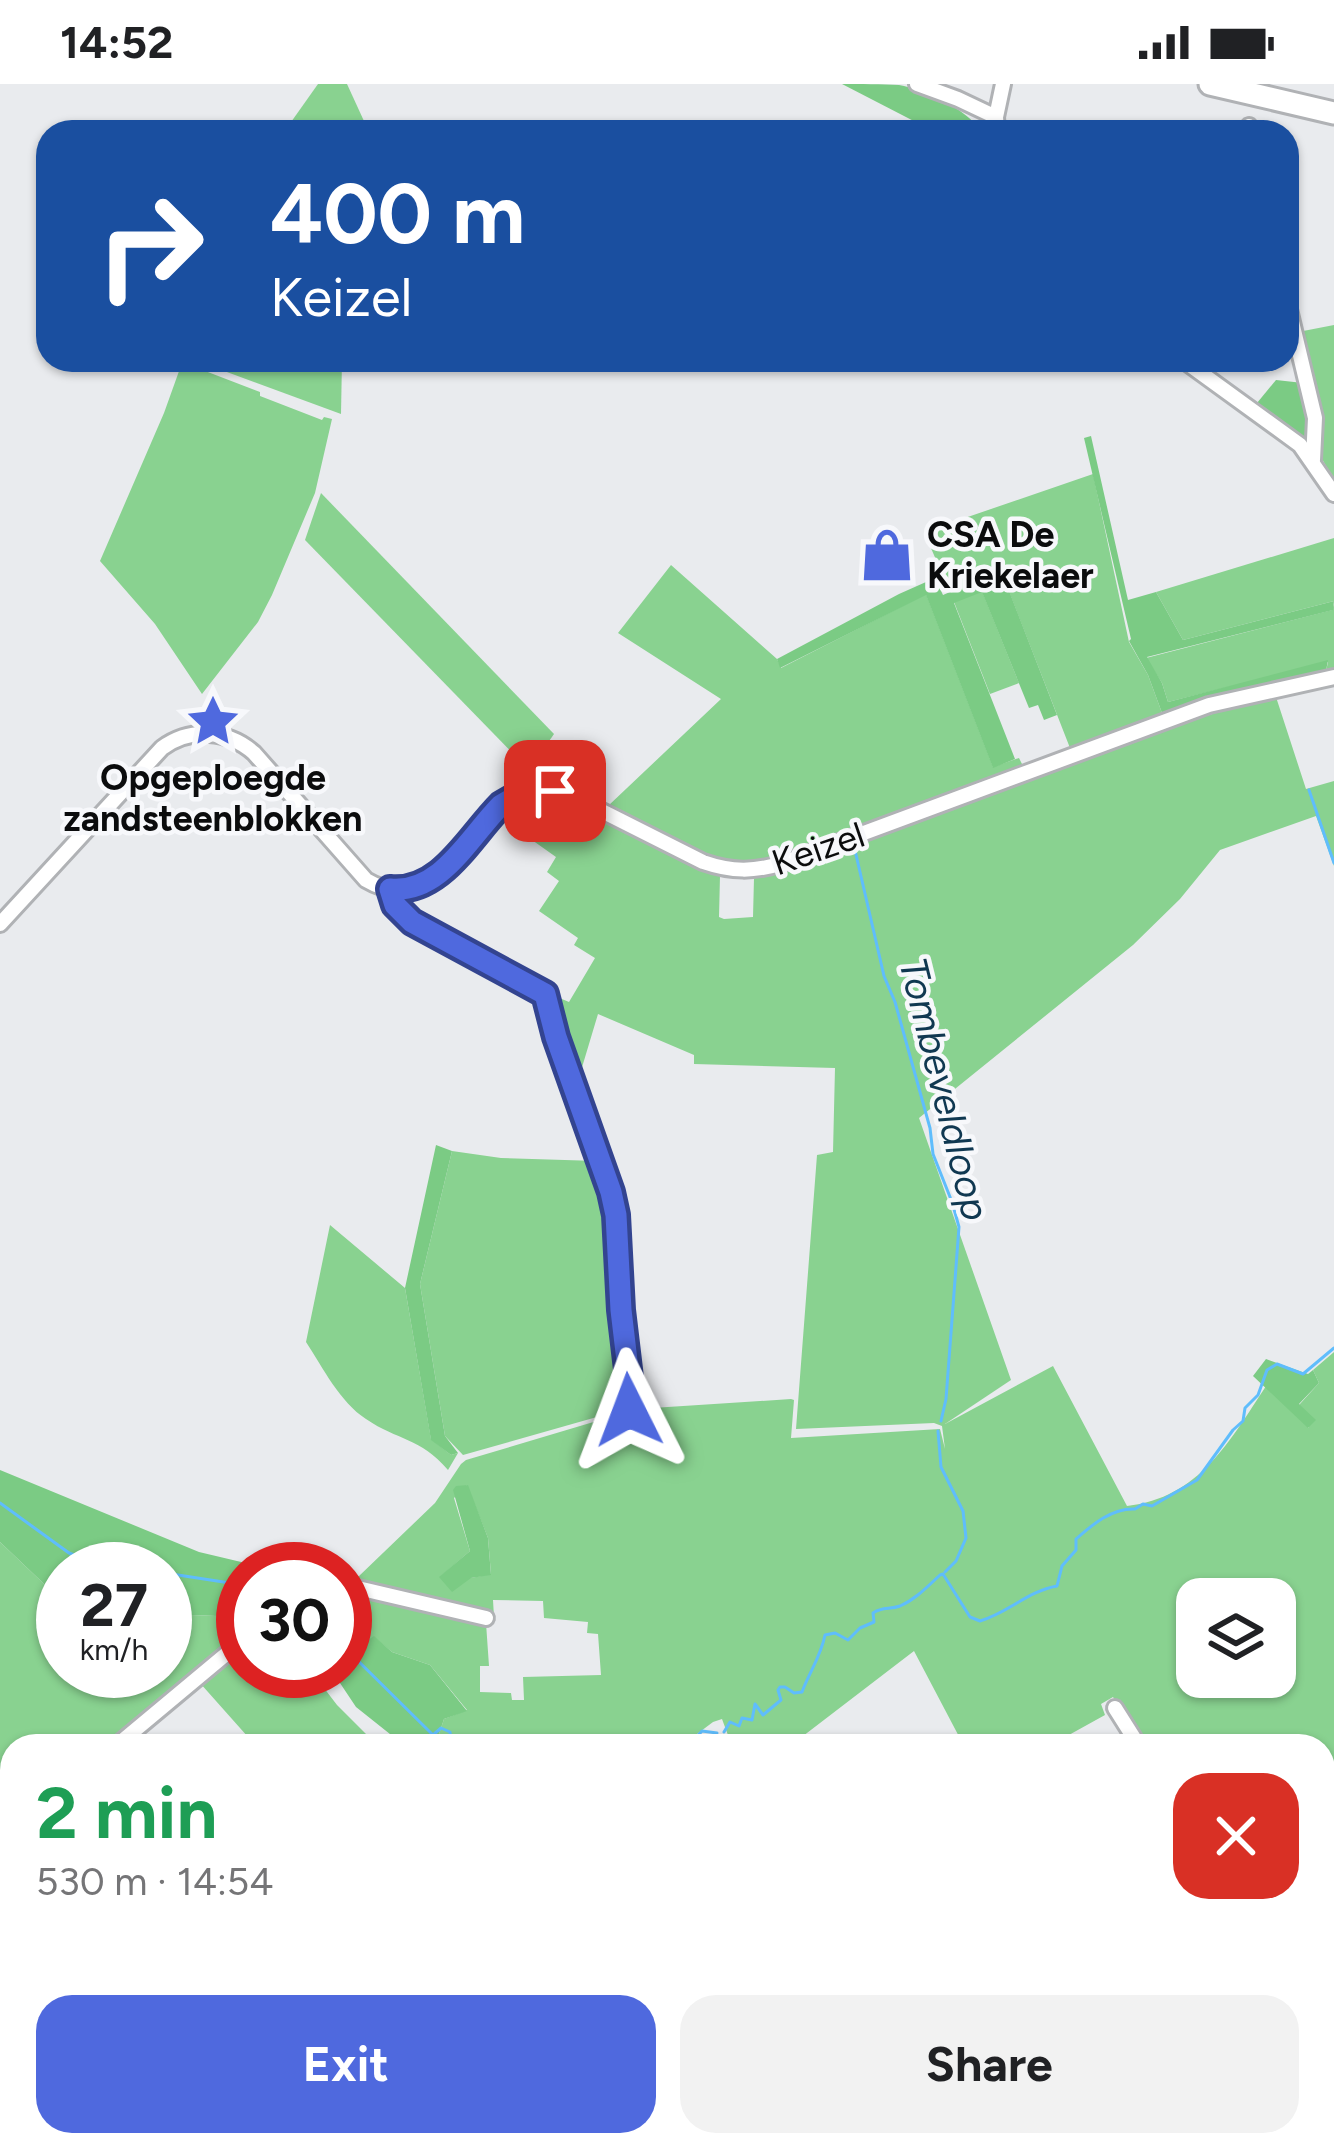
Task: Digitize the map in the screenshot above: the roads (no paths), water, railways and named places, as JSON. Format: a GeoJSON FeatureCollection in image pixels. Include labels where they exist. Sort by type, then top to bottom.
{"type":"FeatureCollection","features":[{"type":"Feature","properties":{"kind":"highway"},"geometry":{"type":"LineString","coordinates":[[1210,84],[1334,113]]}},
{"type":"Feature","properties":{"kind":"street"},"geometry":{"type":"LineString","coordinates":[[917,84],[958,98],[991,120]]}},
{"type":"Feature","properties":{"kind":"street"},"geometry":{"type":"LineString","coordinates":[[998,120],[1003,84]]}},
{"type":"Feature","properties":{"kind":"street"},"geometry":{"type":"LineString","coordinates":[[1299,349],[1316,418],[1313,461]]}},
{"type":"Feature","properties":{"kind":"street"},"geometry":{"type":"LineString","coordinates":[[1200,372],[1300,445],[1334,494]]}},
{"type":"Feature","properties":{"kind":"street","name":"Keizel"},"geometry":{"type":"LineString","coordinates":[[390,889],[416,888],[433,879],[501,805],[513,798],[555,791],[703,862],[749,872],[1192,711],[1334,677]]}},
{"type":"Feature","properties":{"kind":"street"},"geometry":{"type":"LineString","coordinates":[[0,924],[162,748],[175,739],[205,734],[223,734],[245,745],[366,880],[390,889],[395,905],[412,922],[545,994],[616,1215],[632,1403],[621,1414]]}},
{"type":"Feature","properties":{"kind":"street"},"geometry":{"type":"LineString","coordinates":[[372,1592],[486,1618]]}},
{"type":"Feature","properties":{"kind":"street"},"geometry":{"type":"LineString","coordinates":[[130,1734],[216,1663]]}},
{"type":"Feature","properties":{"kind":"street"},"geometry":{"type":"LineString","coordinates":[[1115,1708],[1131,1734]]}},
{"type":"Feature","properties":{"kind":"waterway"},"geometry":{"type":"LineString","coordinates":[[1309,790],[1334,863]]}},
{"type":"Feature","properties":{"kind":"waterway","name":"Tombeveldloop"},"geometry":{"type":"LineString","coordinates":[[854,846],[933,1154],[959,1227],[941,1421]]}},
{"type":"Feature","properties":{"kind":"waterway"},"geometry":{"type":"LineString","coordinates":[[724,1732],[730,1722],[739,1726],[742,1718],[752,1720],[755,1704],[763,1715],[781,1700],[780,1687],[802,1692],[825,1635],[835,1633],[848,1640],[874,1622],[873,1613],[906,1603],[940,1575],[970,1617],[980,1621],[1057,1586],[1062,1566],[1076,1550],[1076,1539],[1089,1528],[1118,1511],[1152,1506],[1197,1480],[1243,1421],[1245,1408],[1258,1395],[1267,1370],[1277,1364],[1303,1374],[1334,1348]]}},
{"type":"Feature","properties":{"kind":"waterway","name":"Tombeveldloop"},"geometry":{"type":"LineString","coordinates":[[938,1431],[941,1467],[963,1511],[966,1538],[945,1572]]}},
{"type":"Feature","properties":{"kind":"waterway"},"geometry":{"type":"LineString","coordinates":[[0,1503],[54,1542]]}},
{"type":"Feature","properties":{"kind":"waterway"},"geometry":{"type":"LineString","coordinates":[[192,1577],[216,1581]]}},
{"type":"Feature","properties":{"kind":"waterway"},"geometry":{"type":"LineString","coordinates":[[372,1675],[432,1734]]}},
{"type":"Feature","properties":{"kind":"waterway"},"geometry":{"type":"LineString","coordinates":[[434,1734],[441,1728],[450,1734]]}},
{"type":"Feature","properties":{"kind":"waterway"},"geometry":{"type":"LineString","coordinates":[[699,1734],[717,1733]]}},
{"type":"Feature","properties":{"kind":"place","name":"CSA De Kriekelaer"},"geometry":{"type":"Point","coordinates":[887,555]}},
{"type":"Feature","properties":{"kind":"place","name":"Opgeploegde zandsteenblokken"},"geometry":{"type":"Point","coordinates":[213,721]}}]}
